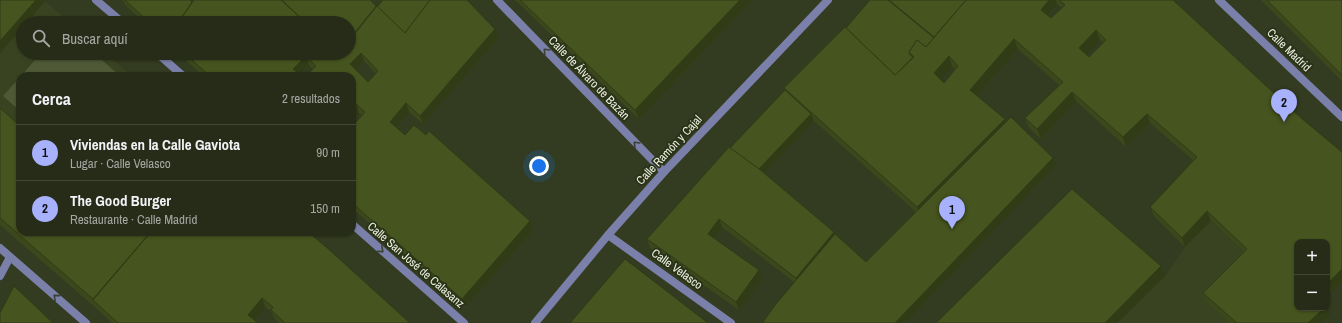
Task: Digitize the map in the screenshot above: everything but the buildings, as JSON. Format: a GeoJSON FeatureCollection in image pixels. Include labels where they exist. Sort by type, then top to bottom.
{"type":"FeatureCollection","features":[{"type":"Feature","properties":{"kind":"street"},"geometry":{"type":"LineString","coordinates":[[96,0],[114,16]]}},
{"type":"Feature","properties":{"kind":"street","name":"Calle de Álvaro de Bazán"},"geometry":{"type":"LineString","coordinates":[[497,0],[664,172]]}},
{"type":"Feature","properties":{"kind":"street","name":"Calle Ramón y Cajal"},"geometry":{"type":"LineString","coordinates":[[535,323],[608,235],[664,172],[828,0]]}},
{"type":"Feature","properties":{"kind":"street","name":"Calle Madrid"},"geometry":{"type":"LineString","coordinates":[[1219,0],[1342,117]]}},
{"type":"Feature","properties":{"kind":"street"},"geometry":{"type":"LineString","coordinates":[[165,60],[178,72]]}},
{"type":"Feature","properties":{"kind":"street","name":"Calle San José de Calasanz"},"geometry":{"type":"LineString","coordinates":[[356,228],[464,323]]}},
{"type":"Feature","properties":{"kind":"street","name":"Calle Velasco"},"geometry":{"type":"LineString","coordinates":[[608,235],[731,323]]}},
{"type":"Feature","properties":{"kind":"street"},"geometry":{"type":"LineString","coordinates":[[0,248],[86,323]]}},
{"type":"Feature","properties":{"kind":"street"},"geometry":{"type":"LineString","coordinates":[[0,276],[10,256]]}},
{"type":"Feature","properties":{"kind":"shaded area"},"geometry":{"type":"Polygon","coordinates":[[[45,1],[63,16],[32,16],[45,1]]]}},
{"type":"Feature","properties":{"kind":"shaded area"},"geometry":{"type":"Polygon","coordinates":[[[16,35],[16,60],[113,60],[127,72],[16,72],[16,236],[159,236],[96,308],[0,225],[0,53],[16,35]]]}},
{"type":"Feature","properties":{"kind":"shaded area"},"geometry":{"type":"Polygon","coordinates":[[[35,60],[102,60],[115,72],[24,72],[35,60]]]}},
{"type":"Feature","properties":{"kind":"shaded area"},"geometry":{"type":"Polygon","coordinates":[[[16,81],[16,107],[3,96],[16,81]]]}},
{"type":"Feature","properties":{"kind":"shaded area"},"geometry":{"type":"Polygon","coordinates":[[[1211,221],[1251,259],[1230,323],[1117,323],[1165,276],[1185,247],[1211,221]]]}},
{"type":"Feature","properties":{"kind":"place","name":"The Good Burger"},"geometry":{"type":"Point","coordinates":[1284,122]}},
{"type":"Feature","properties":{"kind":"place","name":"Viviendas en la Calle Gaviota"},"geometry":{"type":"Point","coordinates":[952,229]}}]}
